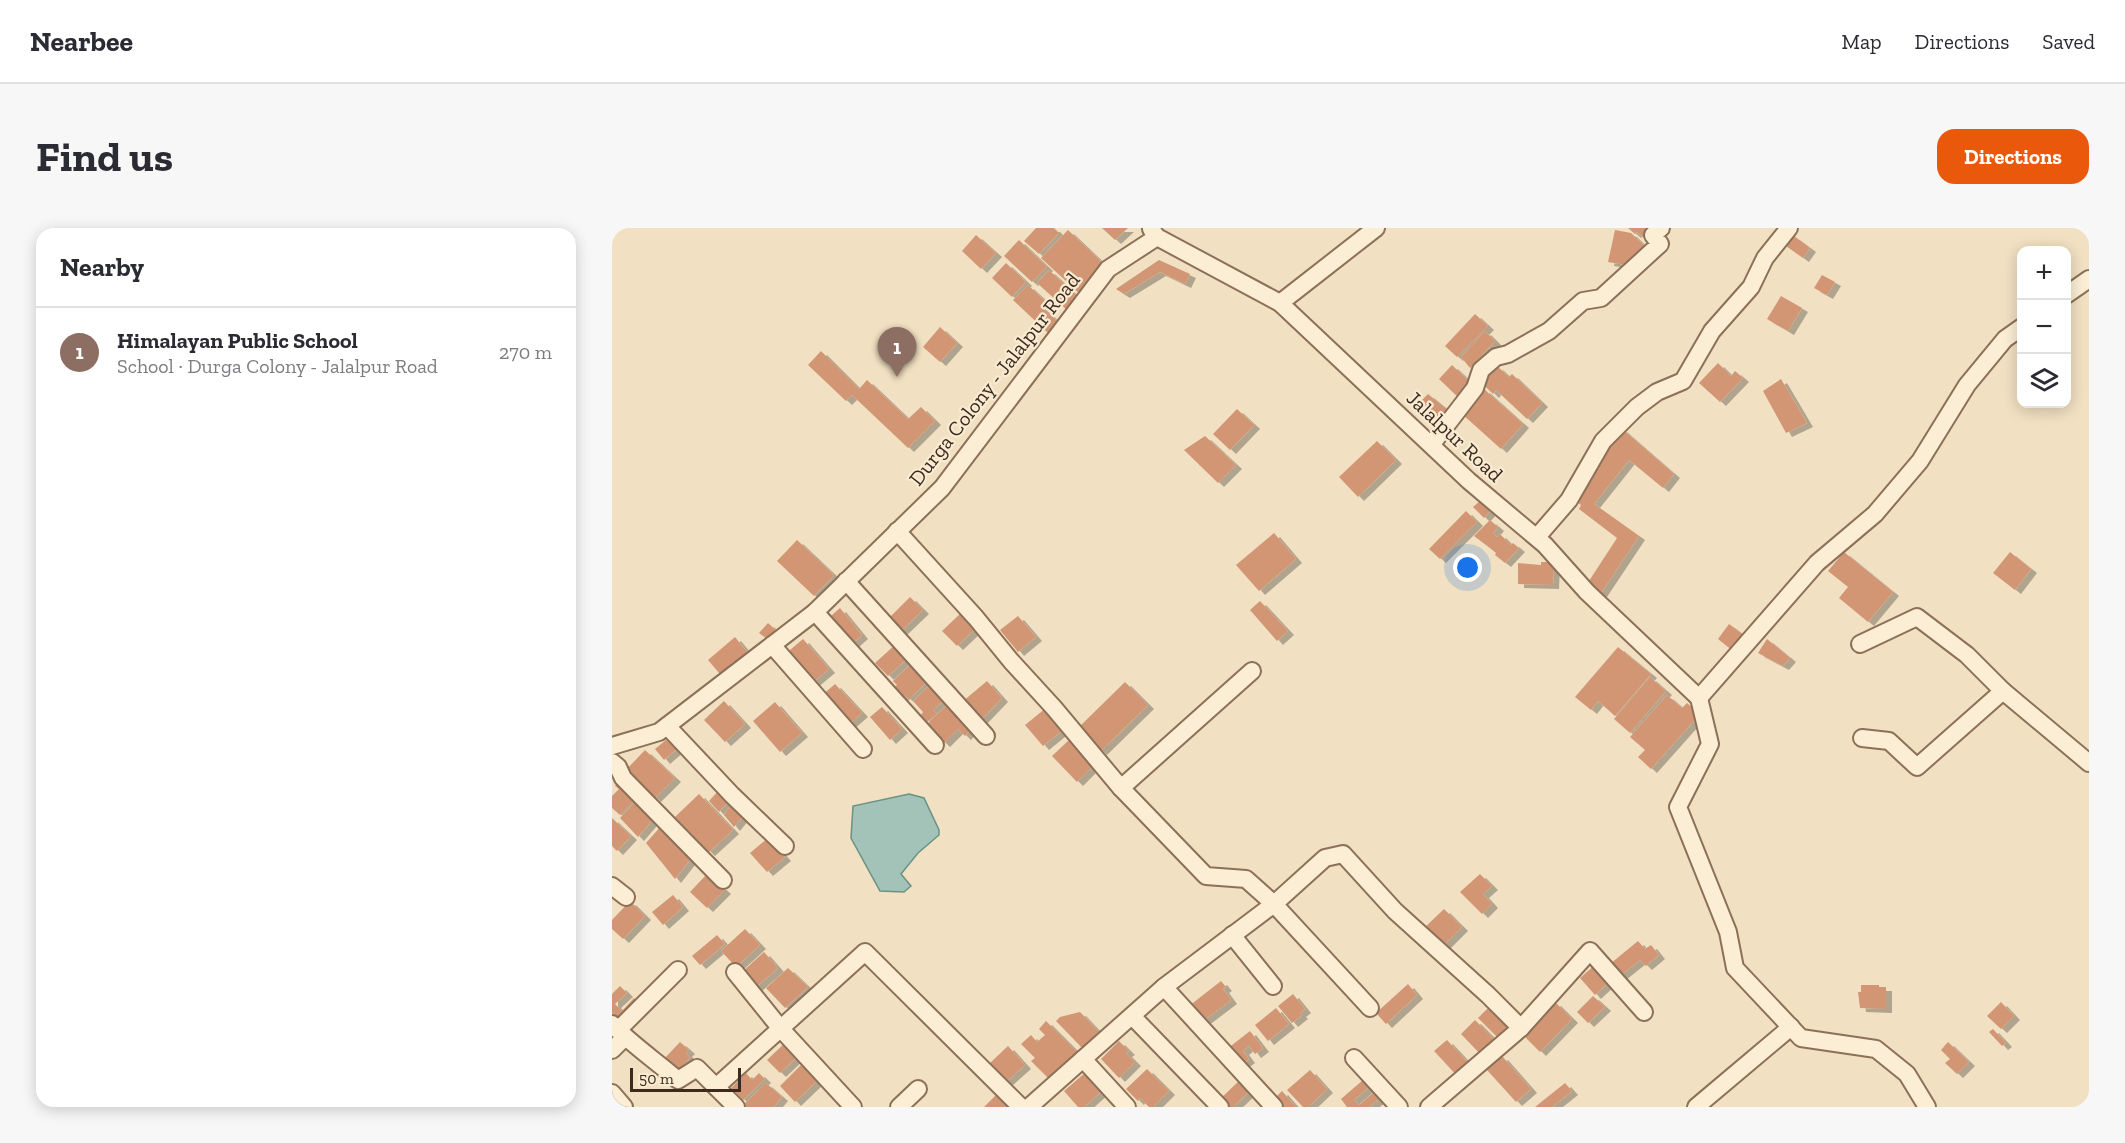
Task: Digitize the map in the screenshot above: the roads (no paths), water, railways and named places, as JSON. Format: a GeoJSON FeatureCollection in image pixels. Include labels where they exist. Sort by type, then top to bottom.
{"type":"FeatureCollection","features":[{"type":"Feature","properties":{"kind":"street"},"geometry":{"type":"LineString","coordinates":[[1280,303],[1376,228]]}},
{"type":"Feature","properties":{"kind":"street"},"geometry":{"type":"LineString","coordinates":[[1435,440],[1475,388],[1481,370],[1496,357],[1508,354],[1549,331],[1583,301],[1601,298],[1660,244],[1653,236],[1661,228]]}},
{"type":"Feature","properties":{"kind":"street"},"geometry":{"type":"LineString","coordinates":[[1537,537],[1569,500],[1603,441],[1637,407],[1657,392],[1683,381],[1713,331],[1751,287],[1765,258],[1789,228]]}},
{"type":"Feature","properties":{"kind":"street","name":"Jalalpur Road"},"geometry":{"type":"LineString","coordinates":[[1154,232],[1280,303],[1469,481],[1537,537],[1587,592],[1699,698]]}},
{"type":"Feature","properties":{"kind":"street","name":"Durga Colony - Jalalpur Road"},"geometry":{"type":"LineString","coordinates":[[612,746],[659,732],[814,612],[942,488],[1108,269],[1154,232]]}},
{"type":"Feature","properties":{"kind":"street"},"geometry":{"type":"LineString","coordinates":[[2071,292],[2089,279]]}},
{"type":"Feature","properties":{"kind":"street"},"geometry":{"type":"LineString","coordinates":[[1927,1107],[1907,1074],[1876,1049],[1801,1038],[1735,968],[1728,932],[1678,807],[1710,744],[1699,698],[1818,563],[1875,514],[1920,460],[1967,385],[2005,339],[2017,331]]}},
{"type":"Feature","properties":{"kind":"street"},"geometry":{"type":"LineString","coordinates":[[897,531],[976,618],[1121,789],[1206,876],[1246,879],[1274,904],[1370,1008]]}},
{"type":"Feature","properties":{"kind":"street"},"geometry":{"type":"LineString","coordinates":[[846,580],[986,736]]}},
{"type":"Feature","properties":{"kind":"street"},"geometry":{"type":"LineString","coordinates":[[814,612],[935,745]]}},
{"type":"Feature","properties":{"kind":"street"},"geometry":{"type":"LineString","coordinates":[[1860,644],[1917,617],[1967,655],[2003,691],[2089,764]]}},
{"type":"Feature","properties":{"kind":"street"},"geometry":{"type":"LineString","coordinates":[[772,645],[863,749]]}},
{"type":"Feature","properties":{"kind":"street"},"geometry":{"type":"LineString","coordinates":[[1121,789],[1252,670]]}},
{"type":"Feature","properties":{"kind":"street"},"geometry":{"type":"LineString","coordinates":[[1862,738],[1889,741],[1917,767],[2003,691]]}},
{"type":"Feature","properties":{"kind":"street"},"geometry":{"type":"LineString","coordinates":[[667,726],[732,795],[785,846]]}},
{"type":"Feature","properties":{"kind":"street"},"geometry":{"type":"LineString","coordinates":[[612,762],[618,767],[623,778],[723,880]]}},
{"type":"Feature","properties":{"kind":"street"},"geometry":{"type":"LineString","coordinates":[[1029,1107],[1164,987],[1274,904],[1325,858],[1343,854],[1395,911],[1521,1028]]}},
{"type":"Feature","properties":{"kind":"street"},"geometry":{"type":"LineString","coordinates":[[612,886],[626,897]]}},
{"type":"Feature","properties":{"kind":"street"},"geometry":{"type":"LineString","coordinates":[[1232,935],[1273,986]]}},
{"type":"Feature","properties":{"kind":"street"},"geometry":{"type":"LineString","coordinates":[[1429,1107],[1521,1028],[1590,951],[1644,1012]]}},
{"type":"Feature","properties":{"kind":"street"},"geometry":{"type":"LineString","coordinates":[[716,1087],[865,952],[1021,1107]]}},
{"type":"Feature","properties":{"kind":"street"},"geometry":{"type":"LineString","coordinates":[[612,1050],[618,1030],[678,970]]}},
{"type":"Feature","properties":{"kind":"street"},"geometry":{"type":"LineString","coordinates":[[735,972],[781,1029],[853,1107]]}},
{"type":"Feature","properties":{"kind":"street"},"geometry":{"type":"LineString","coordinates":[[1164,987],[1274,1107]]}},
{"type":"Feature","properties":{"kind":"street"},"geometry":{"type":"LineString","coordinates":[[1132,1016],[1220,1107]]}},
{"type":"Feature","properties":{"kind":"street"},"geometry":{"type":"LineString","coordinates":[[1696,1107],[1791,1027]]}},
{"type":"Feature","properties":{"kind":"street"},"geometry":{"type":"LineString","coordinates":[[618,1030],[678,1080],[697,1068],[736,1107]]}},
{"type":"Feature","properties":{"kind":"street"},"geometry":{"type":"LineString","coordinates":[[1354,1058],[1399,1107]]}},
{"type":"Feature","properties":{"kind":"street"},"geometry":{"type":"LineString","coordinates":[[1083,1059],[1127,1107]]}},
{"type":"Feature","properties":{"kind":"street"},"geometry":{"type":"LineString","coordinates":[[899,1107],[918,1089]]}},
{"type":"Feature","properties":{"kind":"street"},"geometry":{"type":"LineString","coordinates":[[612,1094],[624,1107]]}},
{"type":"Feature","properties":{"kind":"water"},"geometry":{"type":"Polygon","coordinates":[[[909,794],[924,798],[939,830],[939,835],[918,853],[901,874],[911,886],[904,892],[880,891],[851,838],[853,806],[909,794]]]}},
{"type":"Feature","properties":{"kind":"place","name":"Himalayan Public School"},"geometry":{"type":"Point","coordinates":[897,377]}}]}
